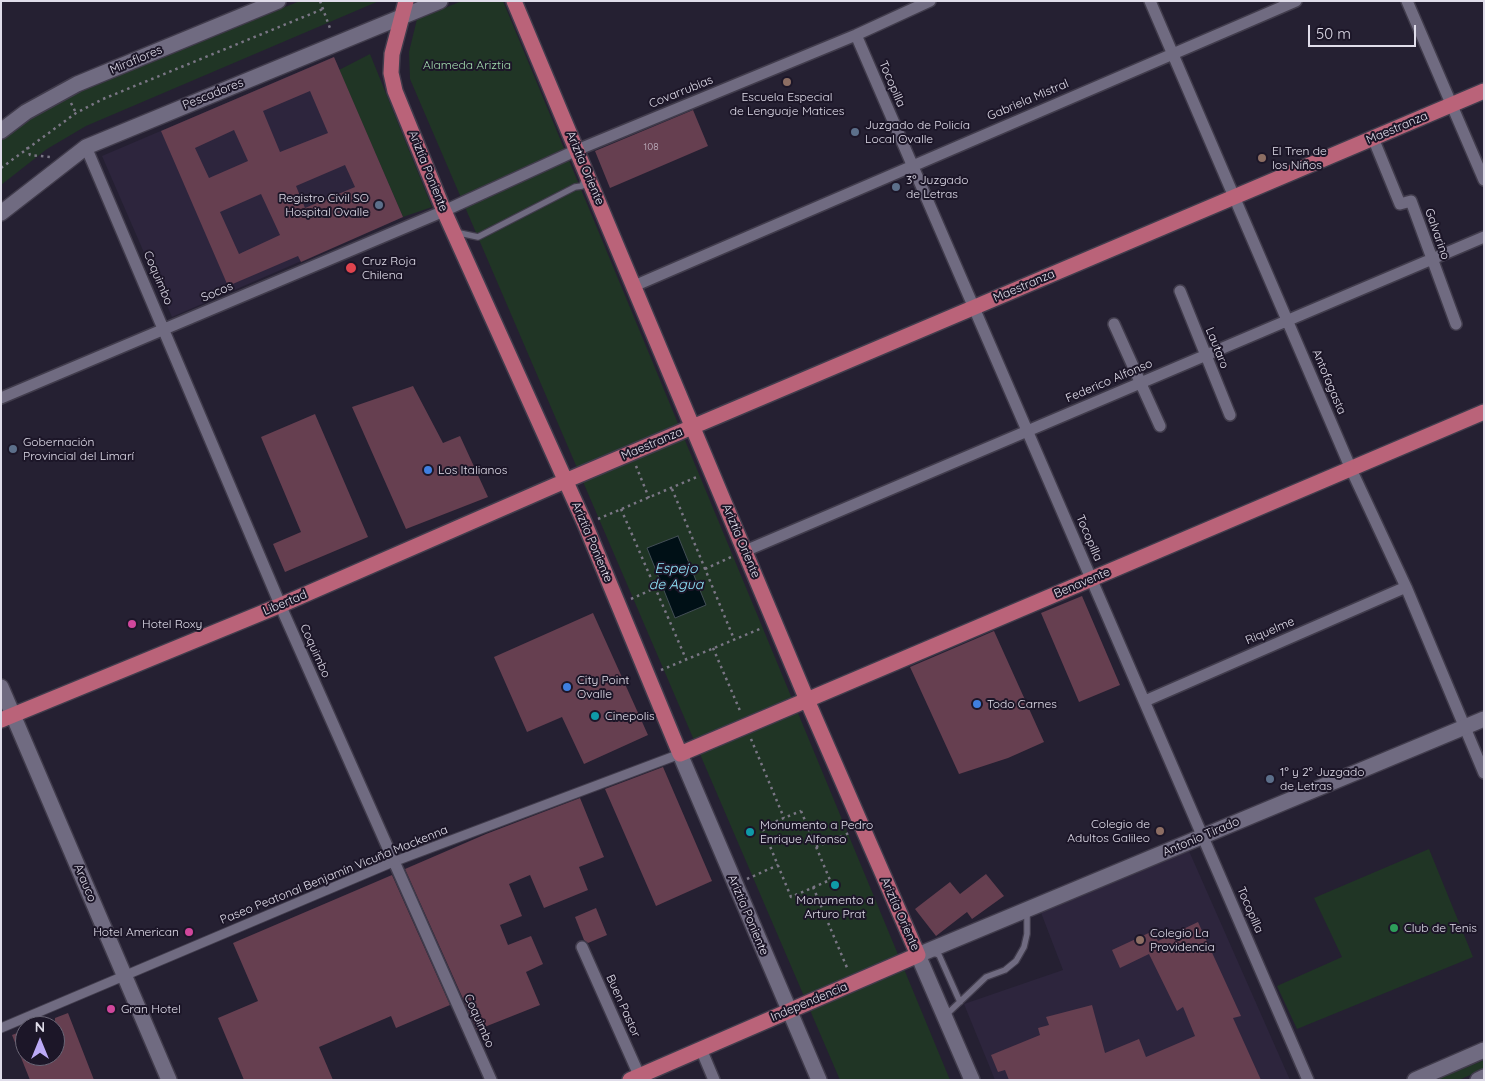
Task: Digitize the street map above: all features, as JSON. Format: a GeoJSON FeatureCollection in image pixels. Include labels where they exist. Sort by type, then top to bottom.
{"type":"FeatureCollection","features":[{"type":"Feature","properties":{"kind":"main road","name":"Ariztía Poniente"},"geometry":{"type":"LineString","coordinates":[[406,1],[392,54],[392,82],[453,232],[585,524],[680,754]]}},
{"type":"Feature","properties":{"kind":"main road","name":"Ariztía Oriente"},"geometry":{"type":"LineString","coordinates":[[514,1],[694,426],[806,700],[862,827],[922,953]]}},
{"type":"Feature","properties":{"kind":"main road","name":"Maestranza"},"geometry":{"type":"LineString","coordinates":[[565,481],[1484,91]]}},
{"type":"Feature","properties":{"kind":"main road","name":"Benavente"},"geometry":{"type":"LineString","coordinates":[[680,754],[1484,412]]}},
{"type":"Feature","properties":{"kind":"main road","name":"Libertad"},"geometry":{"type":"LineString","coordinates":[[7,717],[281,605],[565,481]]}},
{"type":"Feature","properties":{"kind":"main road","name":"Independencia"},"geometry":{"type":"LineString","coordinates":[[634,1078],[922,953]]}},
{"type":"Feature","properties":{"kind":"street","name":"Miraflores"},"geometry":{"type":"LineString","coordinates":[[1,131],[26,112],[77,84],[278,1]]}},
{"type":"Feature","properties":{"kind":"street","name":"Pescadores"},"geometry":{"type":"LineString","coordinates":[[1,213],[86,147],[440,1]]}},
{"type":"Feature","properties":{"kind":"street","name":"Covarrubias"},"geometry":{"type":"LineString","coordinates":[[444,211],[577,150],[856,35],[930,1]]}},
{"type":"Feature","properties":{"kind":"street","name":"Antofagasta"},"geometry":{"type":"LineString","coordinates":[[1150,1],[1351,469],[1406,587],[1484,772]]}},
{"type":"Feature","properties":{"kind":"street","name":"Gabriela Mistral"},"geometry":{"type":"LineString","coordinates":[[634,286],[1296,1]]}},
{"type":"Feature","properties":{"kind":"street"},"geometry":{"type":"LineString","coordinates":[[1407,1],[1484,180]]}},
{"type":"Feature","properties":{"kind":"street","name":"Tocopilla"},"geometry":{"type":"LineString","coordinates":[[856,35],[911,166],[1028,430],[1308,1080]]}},
{"type":"Feature","properties":{"kind":"street","name":"Galvarino"},"geometry":{"type":"LineString","coordinates":[[1373,138],[1400,204],[1410,201],[1456,324]]}},
{"type":"Feature","properties":{"kind":"street","name":"Coquimbo"},"geometry":{"type":"LineString","coordinates":[[86,147],[281,605],[491,1080]]}},
{"type":"Feature","properties":{"kind":"street","name":"Socos"},"geometry":{"type":"LineString","coordinates":[[1,398],[444,211]]}},
{"type":"Feature","properties":{"kind":"street","name":"Federico Alfonso"},"geometry":{"type":"LineString","coordinates":[[746,551],[1484,236]]}},
{"type":"Feature","properties":{"kind":"street","name":"Lautaro"},"geometry":{"type":"LineString","coordinates":[[1180,291],[1230,415]]}},
{"type":"Feature","properties":{"kind":"street"},"geometry":{"type":"LineString","coordinates":[[1114,324],[1160,426]]}},
{"type":"Feature","properties":{"kind":"street","name":"Riquelme"},"geometry":{"type":"LineString","coordinates":[[1145,701],[1406,587]]}},
{"type":"Feature","properties":{"kind":"street","name":"Arauco"},"geometry":{"type":"LineString","coordinates":[[1,687],[7,717],[169,1080]]}},
{"type":"Feature","properties":{"kind":"street","name":"Antonio Tirado"},"geometry":{"type":"LineString","coordinates":[[922,953],[1484,719]]}},
{"type":"Feature","properties":{"kind":"street","name":"Paseo Peatonal Benjamín Vicuña Mackenna"},"geometry":{"type":"LineString","coordinates":[[1,1028],[393,862],[680,754]]}},
{"type":"Feature","properties":{"kind":"street","name":"Ariztía Poniente"},"geometry":{"type":"LineString","coordinates":[[680,754],[819,1080]]}},
{"type":"Feature","properties":{"kind":"street","name":"Buen Pastor"},"geometry":{"type":"LineString","coordinates":[[582,947],[634,1078]]}},
{"type":"Feature","properties":{"kind":"street","name":"Ariztía Oriente"},"geometry":{"type":"LineString","coordinates":[[922,953],[944,1016],[972,1080]]}},
{"type":"Feature","properties":{"kind":"street"},"geometry":{"type":"LineString","coordinates":[[701,1049],[714,1080]]}},
{"type":"Feature","properties":{"kind":"street"},"geometry":{"type":"LineString","coordinates":[[1415,1080],[1484,1050]]}},
{"type":"Feature","properties":{"kind":"street"},"geometry":{"type":"LineString","coordinates":[[1478,1080],[1484,1077]]}},
{"type":"Feature","properties":{"kind":"lane"},"geometry":{"type":"LineString","coordinates":[[453,232],[478,237],[575,187],[582,186],[587,173]]}},
{"type":"Feature","properties":{"kind":"lane"},"geometry":{"type":"LineString","coordinates":[[944,1016],[986,977],[1005,970],[1016,961],[1024,947],[1027,934],[1028,909]]}},
{"type":"Feature","properties":{"kind":"lane"},"geometry":{"type":"LineString","coordinates":[[922,953],[939,955],[960,1002]]}},
{"type":"Feature","properties":{"kind":"path"},"geometry":{"type":"LineString","coordinates":[[320,1],[335,44]]}},
{"type":"Feature","properties":{"kind":"path"},"geometry":{"type":"LineString","coordinates":[[1,168],[76,112],[323,10]]}},
{"type":"Feature","properties":{"kind":"path"},"geometry":{"type":"LineString","coordinates":[[27,147],[30,155],[71,158]]}},
{"type":"Feature","properties":{"kind":"path"},"geometry":{"type":"LineString","coordinates":[[631,453],[649,498]]}},
{"type":"Feature","properties":{"kind":"path"},"geometry":{"type":"LineString","coordinates":[[585,524],[712,471]]}},
{"type":"Feature","properties":{"kind":"path"},"geometry":{"type":"LineString","coordinates":[[672,489],[734,639]]}},
{"type":"Feature","properties":{"kind":"path"},"geometry":{"type":"LineString","coordinates":[[621,509],[686,659]]}},
{"type":"Feature","properties":{"kind":"path"},"geometry":{"type":"LineString","coordinates":[[705,569],[746,551]]}},
{"type":"Feature","properties":{"kind":"path"},"geometry":{"type":"LineString","coordinates":[[618,605],[655,588]]}},
{"type":"Feature","properties":{"kind":"path"},"geometry":{"type":"LineString","coordinates":[[648,676],[775,623]]}},
{"type":"Feature","properties":{"kind":"path"},"geometry":{"type":"LineString","coordinates":[[713,648],[784,818]]}},
{"type":"Feature","properties":{"kind":"path"},"geometry":{"type":"LineString","coordinates":[[800,811],[830,880],[791,897],[762,828],[784,818],[800,811]]}},
{"type":"Feature","properties":{"kind":"path"},"geometry":{"type":"LineString","coordinates":[[816,847],[862,827]]}},
{"type":"Feature","properties":{"kind":"path"},"geometry":{"type":"LineString","coordinates":[[735,885],[778,865]]}},
{"type":"Feature","properties":{"kind":"path"},"geometry":{"type":"LineString","coordinates":[[813,887],[854,983]]}},
{"type":"Feature","properties":{"kind":"shaded area"},"geometry":{"type":"Polygon","coordinates":[[[334,57],[403,217],[172,317],[102,156],[334,57]]]}},
{"type":"Feature","properties":{"kind":"shaded area","name":"Colegio La Providencia"},"geometry":{"type":"Polygon","coordinates":[[[1189,851],[1290,1080],[995,1080],[964,1004],[1063,970],[1040,910],[1189,851]]]}},
{"type":"Feature","properties":{"kind":"green space"},"geometry":{"type":"Polygon","coordinates":[[[300,1],[379,1],[86,126],[47,149],[1,185],[1,138],[22,122],[79,89],[300,1]]]}},
{"type":"Feature","properties":{"kind":"green space","name":"Alameda Ariztia"},"geometry":{"type":"Polygon","coordinates":[[[462,1],[503,1],[950,1080],[840,1080],[410,79],[409,52],[417,19],[462,1]]]}},
{"type":"Feature","properties":{"kind":"green space"},"geometry":{"type":"Polygon","coordinates":[[[370,54],[432,207],[403,217],[339,70],[370,54]]]}},
{"type":"Feature","properties":{"kind":"green space","name":"Club de Tenis"},"geometry":{"type":"Polygon","coordinates":[[[1429,849],[1473,957],[1297,1029],[1277,986],[1342,957],[1314,898],[1429,849]]]}},
{"type":"Feature","properties":{"kind":"green space"},"geometry":{"type":"Polygon","coordinates":[[[1484,1060],[1484,1069],[1459,1080],[1436,1080],[1484,1060]]]}},
{"type":"Feature","properties":{"kind":"water","name":"Espejo de Agua"},"geometry":{"type":"Polygon","coordinates":[[[678,536],[706,605],[675,618],[647,548],[678,536]]]}},
{"type":"Feature","properties":{"kind":"building"},"geometry":{"type":"Polygon","coordinates":[[[334,57],[403,217],[301,262],[298,256],[228,286],[161,131],[334,57]],[[310,91],[263,111],[280,152],[328,133],[310,91]],[[234,130],[195,148],[209,178],[248,161],[234,130]],[[345,165],[296,186],[305,208],[355,187],[345,165]],[[261,194],[220,212],[239,254],[280,235],[261,194]]]}},
{"type":"Feature","properties":{"kind":"building"},"geometry":{"type":"Polygon","coordinates":[[[693,110],[708,146],[610,188],[595,151],[693,110]]]}},
{"type":"Feature","properties":{"kind":"building","name":"Los Italianos"},"geometry":{"type":"Polygon","coordinates":[[[413,386],[443,443],[460,436],[488,497],[406,529],[352,407],[413,386]]]}},
{"type":"Feature","properties":{"kind":"building"},"geometry":{"type":"Polygon","coordinates":[[[315,414],[368,537],[285,572],[273,544],[301,532],[261,437],[315,414]]]}},
{"type":"Feature","properties":{"kind":"building"},"geometry":{"type":"Polygon","coordinates":[[[1082,596],[1120,685],[1079,702],[1041,613],[1082,596]]]}},
{"type":"Feature","properties":{"kind":"building","name":"City Point Ovalle"},"geometry":{"type":"Polygon","coordinates":[[[593,613],[648,735],[584,764],[562,717],[527,732],[494,657],[593,613]]]}},
{"type":"Feature","properties":{"kind":"building","name":"Todo Carnes"},"geometry":{"type":"Polygon","coordinates":[[[994,631],[1044,742],[1008,758],[959,774],[910,667],[994,631]]]}},
{"type":"Feature","properties":{"kind":"building"},"geometry":{"type":"Polygon","coordinates":[[[663,767],[712,881],[656,906],[605,789],[663,767]]]}},
{"type":"Feature","properties":{"kind":"building"},"geometry":{"type":"Polygon","coordinates":[[[580,798],[604,857],[579,867],[588,890],[544,908],[530,875],[509,884],[522,916],[500,925],[508,945],[531,936],[543,964],[526,972],[540,1005],[477,1030],[405,869],[486,834],[580,798]]]}},
{"type":"Feature","properties":{"kind":"building"},"geometry":{"type":"Polygon","coordinates":[[[986,874],[1004,896],[972,919],[967,912],[936,936],[915,909],[950,882],[960,894],[986,874]]]}},
{"type":"Feature","properties":{"kind":"building"},"geometry":{"type":"Polygon","coordinates":[[[392,875],[450,1005],[396,1028],[391,1016],[319,1047],[333,1080],[244,1080],[218,1018],[258,1001],[233,943],[392,875]]]}},
{"type":"Feature","properties":{"kind":"building"},"geometry":{"type":"Polygon","coordinates":[[[596,908],[607,935],[588,943],[584,940],[575,917],[596,908]]]}},
{"type":"Feature","properties":{"kind":"building"},"geometry":{"type":"Polygon","coordinates":[[[1198,922],[1241,1016],[1233,1018],[1261,1080],[1009,1080],[1005,1070],[998,1072],[991,1055],[1040,1035],[1038,1028],[1049,1025],[1046,1017],[1092,1005],[1105,1053],[1139,1039],[1146,1057],[1195,1036],[1183,1007],[1177,1011],[1149,954],[1120,968],[1112,950],[1153,931],[1158,941],[1198,922]]]}},
{"type":"Feature","properties":{"kind":"building"},"geometry":{"type":"Polygon","coordinates":[[[68,1013],[94,1080],[30,1080],[24,1066],[65,1066],[65,1016],[60,1016],[68,1013]]]}},
{"type":"Feature","properties":{"kind":"place","name":"Escuela Especial de Lenguaje Matices"},"geometry":{"type":"Point","coordinates":[787,82]}},
{"type":"Feature","properties":{"kind":"place","name":"Juzgado de Policía Local Ovalle"},"geometry":{"type":"Point","coordinates":[855,132]}},
{"type":"Feature","properties":{"kind":"place","name":"El Tren de los Niños"},"geometry":{"type":"Point","coordinates":[1262,158]}},
{"type":"Feature","properties":{"kind":"place","name":"3º Juzgado de Letras"},"geometry":{"type":"Point","coordinates":[896,187]}},
{"type":"Feature","properties":{"kind":"place","name":"Registro Civil SO Hospital Ovalle"},"geometry":{"type":"Point","coordinates":[379,205]}},
{"type":"Feature","properties":{"kind":"place","name":"Cruz Roja Chilena"},"geometry":{"type":"Point","coordinates":[351,268]}},
{"type":"Feature","properties":{"kind":"place","name":"Gobernación Provincial del Limarí"},"geometry":{"type":"Point","coordinates":[13,449]}},
{"type":"Feature","properties":{"kind":"place","name":"Los Italianos"},"geometry":{"type":"Point","coordinates":[428,470]}},
{"type":"Feature","properties":{"kind":"place","name":"Hotel Roxy"},"geometry":{"type":"Point","coordinates":[132,624]}},
{"type":"Feature","properties":{"kind":"place","name":"City Point Ovalle"},"geometry":{"type":"Point","coordinates":[567,687]}},
{"type":"Feature","properties":{"kind":"place","name":"Todo Carnes"},"geometry":{"type":"Point","coordinates":[977,704]}},
{"type":"Feature","properties":{"kind":"place","name":"Cinepolis"},"geometry":{"type":"Point","coordinates":[595,716]}},
{"type":"Feature","properties":{"kind":"place","name":"1º y 2° Juzgado de Letras"},"geometry":{"type":"Point","coordinates":[1270,779]}},
{"type":"Feature","properties":{"kind":"place","name":"Colegio de Adultos Galileo"},"geometry":{"type":"Point","coordinates":[1160,831]}},
{"type":"Feature","properties":{"kind":"place","name":"Monumento a Pedro Enrique Alfonso"},"geometry":{"type":"Point","coordinates":[750,832]}},
{"type":"Feature","properties":{"kind":"place","name":"Monumento a Arturo Prat"},"geometry":{"type":"Point","coordinates":[835,885]}},
{"type":"Feature","properties":{"kind":"place","name":"Club de Tenis"},"geometry":{"type":"Point","coordinates":[1394,928]}},
{"type":"Feature","properties":{"kind":"place","name":"Hotel American"},"geometry":{"type":"Point","coordinates":[189,932]}},
{"type":"Feature","properties":{"kind":"place","name":"Colegio La Providencia"},"geometry":{"type":"Point","coordinates":[1140,940]}},
{"type":"Feature","properties":{"kind":"place","name":"Gran Hotel"},"geometry":{"type":"Point","coordinates":[111,1009]}}]}
